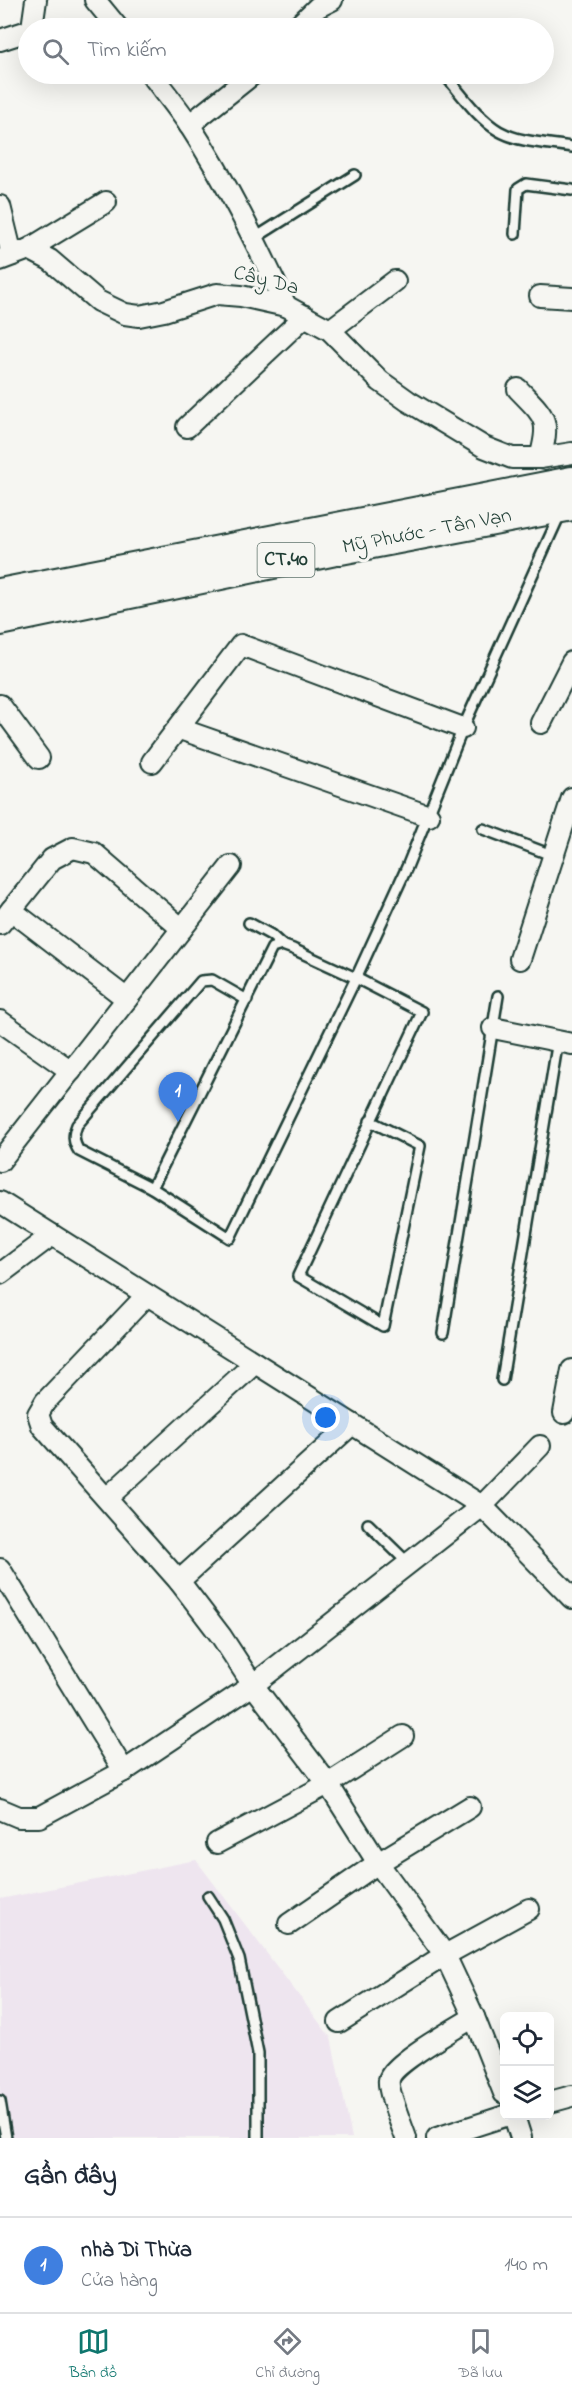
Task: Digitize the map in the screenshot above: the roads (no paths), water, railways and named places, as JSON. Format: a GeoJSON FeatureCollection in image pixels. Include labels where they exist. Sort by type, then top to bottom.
{"type":"FeatureCollection","features":[{"type":"Feature","properties":{"kind":"main road","name":"Mỹ Phước - Tân Vạn"},"geometry":{"type":"LineString","coordinates":[[0,594],[514,493],[569,497]]}},
{"type":"Feature","properties":{"kind":"main road","name":"Mỹ Phước - Tân Vạn"},"geometry":{"type":"LineString","coordinates":[[0,620],[340,549],[569,497]]}},
{"type":"Feature","properties":{"kind":"street"},"geometry":{"type":"LineString","coordinates":[[32,18],[36,0]]}},
{"type":"Feature","properties":{"kind":"street"},"geometry":{"type":"LineString","coordinates":[[95,0],[110,18]]}},
{"type":"Feature","properties":{"kind":"street"},"geometry":{"type":"LineString","coordinates":[[306,18],[322,2]]}},
{"type":"Feature","properties":{"kind":"street"},"geometry":{"type":"LineString","coordinates":[[0,40],[18,34]]}},
{"type":"Feature","properties":{"kind":"street"},"geometry":{"type":"LineString","coordinates":[[158,84],[189,125],[255,238],[286,306]]}},
{"type":"Feature","properties":{"kind":"street"},"geometry":{"type":"LineString","coordinates":[[189,125],[240,84]]}},
{"type":"Feature","properties":{"kind":"street"},"geometry":{"type":"LineString","coordinates":[[0,206],[14,255],[106,202]]}},
{"type":"Feature","properties":{"kind":"street","name":"Cây Da"},"geometry":{"type":"LineString","coordinates":[[14,255],[50,260],[98,302],[125,314],[139,316],[164,311],[217,294],[241,296],[286,306],[330,330],[380,381],[408,401],[484,447],[512,458],[540,458],[572,453]]}},
{"type":"Feature","properties":{"kind":"street"},"geometry":{"type":"LineString","coordinates":[[330,330],[395,281]]}},
{"type":"Feature","properties":{"kind":"street"},"geometry":{"type":"LineString","coordinates":[[540,296],[572,298]]}},
{"type":"Feature","properties":{"kind":"street"},"geometry":{"type":"LineString","coordinates":[[187,427],[305,316]]}},
{"type":"Feature","properties":{"kind":"street"},"geometry":{"type":"LineString","coordinates":[[518,389],[542,414],[546,434],[540,458]]}},
{"type":"Feature","properties":{"kind":"street"},"geometry":{"type":"LineString","coordinates":[[512,458],[514,493]]}},
{"type":"Feature","properties":{"kind":"street"},"geometry":{"type":"LineString","coordinates":[[152,762],[180,729],[242,645],[463,728]]}},
{"type":"Feature","properties":{"kind":"street"},"geometry":{"type":"LineString","coordinates":[[541,723],[572,662]]}},
{"type":"Feature","properties":{"kind":"street"},"geometry":{"type":"LineString","coordinates":[[0,705],[39,758]]}},
{"type":"Feature","properties":{"kind":"street"},"geometry":{"type":"LineString","coordinates":[[180,729],[429,816]]}},
{"type":"Feature","properties":{"kind":"street"},"geometry":{"type":"LineString","coordinates":[[520,959],[572,798]]}},
{"type":"Feature","properties":{"kind":"street"},"geometry":{"type":"LineString","coordinates":[[127,999],[6,917],[52,859],[73,848],[94,853],[182,928]]}},
{"type":"Feature","properties":{"kind":"street"},"geometry":{"type":"LineString","coordinates":[[0,1161],[231,866]]}},
{"type":"Feature","properties":{"kind":"street"},"geometry":{"type":"LineString","coordinates":[[0,1021],[71,1071]]}},
{"type":"Feature","properties":{"kind":"street"},"geometry":{"type":"LineString","coordinates":[[493,1028],[565,1042]]}},
{"type":"Feature","properties":{"kind":"street"},"geometry":{"type":"LineString","coordinates":[[0,1202],[482,1506],[572,1598]]}},
{"type":"Feature","properties":{"kind":"street"},"geometry":{"type":"LineString","coordinates":[[0,1274],[52,1235]]}},
{"type":"Feature","properties":{"kind":"street"},"geometry":{"type":"LineString","coordinates":[[147,1295],[45,1402],[38,1414],[42,1426],[179,1581],[221,1636],[253,1685],[328,1784],[378,1863],[445,1955],[474,2017],[500,2082]]}},
{"type":"Feature","properties":{"kind":"street"},"geometry":{"type":"LineString","coordinates":[[107,1498],[255,1363]]}},
{"type":"Feature","properties":{"kind":"street"},"geometry":{"type":"LineString","coordinates":[[564,1413],[572,1370]]}},
{"type":"Feature","properties":{"kind":"street"},"geometry":{"type":"LineString","coordinates":[[179,1581],[352,1424]]}},
{"type":"Feature","properties":{"kind":"street"},"geometry":{"type":"LineString","coordinates":[[0,1809],[19,1817],[39,1817],[124,1771],[253,1685],[482,1506],[540,1446]]}},
{"type":"Feature","properties":{"kind":"street"},"geometry":{"type":"LineString","coordinates":[[0,1569],[124,1771]]}},
{"type":"Feature","properties":{"kind":"street"},"geometry":{"type":"LineString","coordinates":[[217,1843],[328,1784],[403,1736]]}},
{"type":"Feature","properties":{"kind":"street"},"geometry":{"type":"LineString","coordinates":[[289,1924],[378,1863],[470,1807]]}},
{"type":"Feature","properties":{"kind":"street"},"geometry":{"type":"LineString","coordinates":[[339,2022],[445,1955],[529,1909]]}},
{"type":"Feature","properties":{"kind":"street"},"geometry":{"type":"LineString","coordinates":[[406,2138],[389,2085],[391,2074],[401,2064],[474,2017]]}},
{"type":"Feature","properties":{"kind":"street"},"geometry":{"type":"LineString","coordinates":[[554,2101],[572,2096]]}},
{"type":"Feature","properties":{"kind":"street"},"geometry":{"type":"LineString","coordinates":[[437,2138],[500,2117]]}},
{"type":"Feature","properties":{"kind":"street"},"geometry":{"type":"LineString","coordinates":[[516,2120],[521,2138]]}},
{"type":"Feature","properties":{"kind":"lane"},"geometry":{"type":"LineString","coordinates":[[453,84],[474,109],[498,130],[518,138],[572,147]]}},
{"type":"Feature","properties":{"kind":"lane"},"geometry":{"type":"LineString","coordinates":[[255,238],[355,175]]}},
{"type":"Feature","properties":{"kind":"lane"},"geometry":{"type":"LineString","coordinates":[[515,234],[518,189],[521,186],[526,184],[572,190]]}},
{"type":"Feature","properties":{"kind":"lane"},"geometry":{"type":"LineString","coordinates":[[247,1000],[212,980],[201,981],[77,1125],[74,1140],[79,1151],[152,1188],[230,1238],[356,978],[429,816],[463,728],[569,497]]}},
{"type":"Feature","properties":{"kind":"lane"},"geometry":{"type":"LineString","coordinates":[[483,829],[554,856]]}},
{"type":"Feature","properties":{"kind":"lane"},"geometry":{"type":"LineString","coordinates":[[249,923],[271,935],[282,945],[356,978],[422,1012],[370,1121],[298,1276],[383,1326],[420,1146],[370,1121]]}},
{"type":"Feature","properties":{"kind":"lane"},"geometry":{"type":"LineString","coordinates":[[152,1188],[272,948],[282,945]]}},
{"type":"Feature","properties":{"kind":"lane"},"geometry":{"type":"LineString","coordinates":[[443,1333],[498,996]]}},
{"type":"Feature","properties":{"kind":"lane"},"geometry":{"type":"LineString","coordinates":[[502,1380],[565,1042]]}},
{"type":"Feature","properties":{"kind":"lane"},"geometry":{"type":"LineString","coordinates":[[368,1524],[409,1564]]}},
{"type":"Feature","properties":{"kind":"lane"},"geometry":{"type":"LineString","coordinates":[[208,1896],[223,1919],[239,1959],[258,2053],[258,2138]]}},
{"type":"Feature","properties":{"kind":"lane"},"geometry":{"type":"LineString","coordinates":[[0,2100],[6,2138]]}},
{"type":"Feature","properties":{"kind":"place","name":"nhà Dì Thừa"},"geometry":{"type":"Point","coordinates":[178,1122]}}]}
